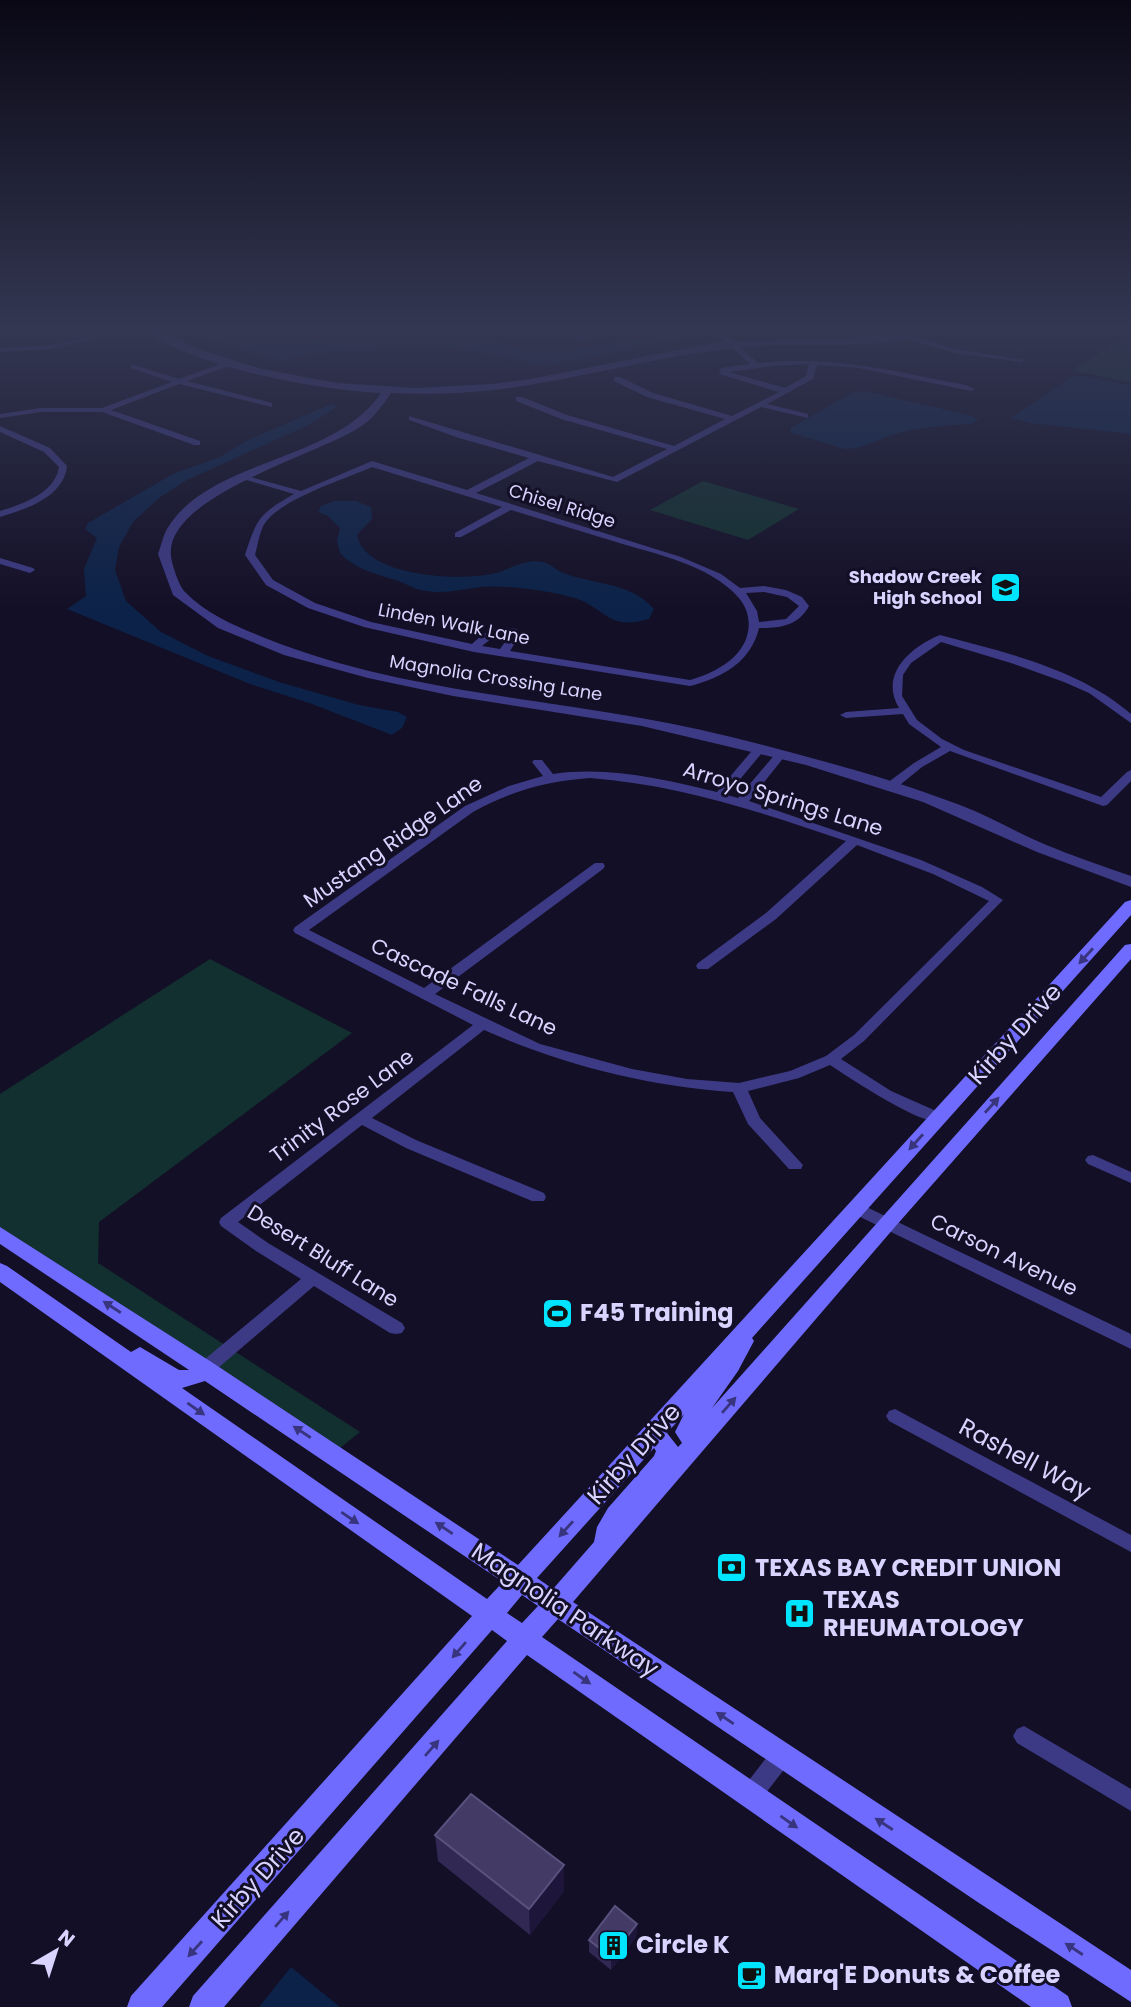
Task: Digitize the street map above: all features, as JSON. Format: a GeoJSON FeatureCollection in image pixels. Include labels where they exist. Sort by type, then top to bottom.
{"type":"FeatureCollection","features":[{"type":"Feature","properties":{"kind":"main road","name":"Kirby Drive"},"geometry":{"type":"LineString","coordinates":[[142,2007],[520,1580],[1131,905]]}},
{"type":"Feature","properties":{"kind":"main road","name":"Kirby Drive"},"geometry":{"type":"LineString","coordinates":[[204,2007],[887,1223],[1131,949]]}},
{"type":"Feature","properties":{"kind":"main road","name":"Magnolia Parkway"},"geometry":{"type":"LineString","coordinates":[[0,1234],[1131,1987]]}},
{"type":"Feature","properties":{"kind":"main road","name":"Magnolia Parkway"},"geometry":{"type":"LineString","coordinates":[[0,1271],[295,1480],[1057,2007]]}},
{"type":"Feature","properties":{"kind":"main road"},"geometry":{"type":"LineString","coordinates":[[30,1292],[52,1293],[169,1375],[192,1379],[205,1368]]}},
{"type":"Feature","properties":{"kind":"main road"},"geometry":{"type":"LineString","coordinates":[[696,1443],[686,1432],[736,1358],[747,1328]]}},
{"type":"Feature","properties":{"kind":"main road"},"geometry":{"type":"LineString","coordinates":[[603,1550],[608,1529],[617,1515],[669,1451],[662,1441],[651,1435]]}},
{"type":"Feature","properties":{"kind":"street"},"geometry":{"type":"LineString","coordinates":[[139,423],[197,443]]}},
{"type":"Feature","properties":{"kind":"street","name":"Magnolia Crossing Lane"},"geometry":{"type":"LineString","coordinates":[[360,423],[241,479],[207,497],[186,514],[169,536],[163,556],[166,573],[174,589],[194,608],[215,622],[289,653],[417,687],[646,723],[760,748],[891,786],[948,806],[1043,849],[1131,882]]}},
{"type":"Feature","properties":{"kind":"street"},"geometry":{"type":"LineString","coordinates":[[426,423],[614,480],[727,423]]}},
{"type":"Feature","properties":{"kind":"street"},"geometry":{"type":"LineString","coordinates":[[584,423],[675,449]]}},
{"type":"Feature","properties":{"kind":"street"},"geometry":{"type":"LineString","coordinates":[[0,429],[47,450],[64,466],[64,473],[59,481],[44,494],[23,506],[0,514]]}},
{"type":"Feature","properties":{"kind":"street"},"geometry":{"type":"LineString","coordinates":[[468,493],[536,457]]}},
{"type":"Feature","properties":{"kind":"street","name":"Chisel Ridge"},"geometry":{"type":"LineString","coordinates":[[372,464],[693,564],[715,574],[737,591]]}},
{"type":"Feature","properties":{"kind":"street","name":"Linden Walk Lane"},"geometry":{"type":"LineString","coordinates":[[372,464],[291,500],[262,521],[251,540],[253,563],[267,580],[303,601],[374,627],[474,649],[690,683],[708,681],[729,668],[743,655],[751,640],[754,625]]}},
{"type":"Feature","properties":{"kind":"street"},"geometry":{"type":"LineString","coordinates":[[241,479],[303,494]]}},
{"type":"Feature","properties":{"kind":"street"},"geometry":{"type":"LineString","coordinates":[[241,479],[291,500]]}},
{"type":"Feature","properties":{"kind":"street"},"geometry":{"type":"LineString","coordinates":[[458,535],[511,506]]}},
{"type":"Feature","properties":{"kind":"street"},"geometry":{"type":"LineString","coordinates":[[0,561],[30,570]]}},
{"type":"Feature","properties":{"kind":"street"},"geometry":{"type":"LineString","coordinates":[[778,590],[792,595],[804,606],[800,615],[784,623],[754,625],[753,614],[745,598],[737,591],[778,590]]}},
{"type":"Feature","properties":{"kind":"street"},"geometry":{"type":"LineString","coordinates":[[474,649],[489,631],[503,628],[513,631],[515,635],[503,653]]}},
{"type":"Feature","properties":{"kind":"street"},"geometry":{"type":"LineString","coordinates":[[1131,720],[1112,703],[1071,681],[940,638],[906,660],[898,674],[896,688],[904,711],[919,728],[949,747],[1103,802],[1131,774]]}},
{"type":"Feature","properties":{"kind":"street"},"geometry":{"type":"LineString","coordinates":[[1112,703],[1131,703]]}},
{"type":"Feature","properties":{"kind":"street"},"geometry":{"type":"LineString","coordinates":[[846,715],[904,711]]}},
{"type":"Feature","properties":{"kind":"street"},"geometry":{"type":"LineString","coordinates":[[891,786],[918,765],[949,747]]}},
{"type":"Feature","properties":{"kind":"street"},"geometry":{"type":"LineString","coordinates":[[719,797],[760,748]]}},
{"type":"Feature","properties":{"kind":"street"},"geometry":{"type":"LineString","coordinates":[[741,802],[781,754]]}},
{"type":"Feature","properties":{"kind":"street"},"geometry":{"type":"LineString","coordinates":[[538,762],[549,777]]}},
{"type":"Feature","properties":{"kind":"street","name":"Arroyo Springs Lane"},"geometry":{"type":"LineString","coordinates":[[549,777],[625,776],[741,802],[923,865],[997,900]]}},
{"type":"Feature","properties":{"kind":"street","name":"Mustang Ridge Lane"},"geometry":{"type":"LineString","coordinates":[[300,930],[469,809],[494,794],[549,777]]}},
{"type":"Feature","properties":{"kind":"street"},"geometry":{"type":"LineString","coordinates":[[703,966],[771,916],[855,840]]}},
{"type":"Feature","properties":{"kind":"street"},"geometry":{"type":"LineString","coordinates":[[424,995],[599,866]]}},
{"type":"Feature","properties":{"kind":"street","name":"Cascade Falls Lane"},"geometry":{"type":"LineString","coordinates":[[300,930],[424,995],[535,1047],[586,1063],[687,1084],[739,1088],[794,1074],[831,1059],[859,1038],[997,900]]}},
{"type":"Feature","properties":{"kind":"street","name":"Trinity Rose Lane"},"geometry":{"type":"LineString","coordinates":[[227,1222],[483,1024]]}},
{"type":"Feature","properties":{"kind":"street"},"geometry":{"type":"LineString","coordinates":[[831,1059],[886,1094],[938,1118]]}},
{"type":"Feature","properties":{"kind":"street"},"geometry":{"type":"LineString","coordinates":[[739,1088],[754,1120],[795,1165]]}},
{"type":"Feature","properties":{"kind":"street"},"geometry":{"type":"LineString","coordinates":[[362,1119],[411,1144],[538,1197]]}},
{"type":"Feature","properties":{"kind":"street"},"geometry":{"type":"LineString","coordinates":[[1093,1160],[1131,1178]]}},
{"type":"Feature","properties":{"kind":"street","name":"Carson Avenue"},"geometry":{"type":"LineString","coordinates":[[856,1208],[1131,1342]]}},
{"type":"Feature","properties":{"kind":"street","name":"Desert Bluff Lane"},"geometry":{"type":"LineString","coordinates":[[227,1222],[396,1328]]}},
{"type":"Feature","properties":{"kind":"street"},"geometry":{"type":"LineString","coordinates":[[205,1368],[313,1278]]}},
{"type":"Feature","properties":{"kind":"street","name":"Rashell Way"},"geometry":{"type":"LineString","coordinates":[[895,1416],[1131,1544]]}},
{"type":"Feature","properties":{"kind":"street"},"geometry":{"type":"LineString","coordinates":[[1024,1736],[1131,1801]]}},
{"type":"Feature","properties":{"kind":"street"},"geometry":{"type":"LineString","coordinates":[[751,1795],[781,1756]]}},
{"type":"Feature","properties":{"kind":"green space"},"geometry":{"type":"Polygon","coordinates":[[[703,481],[799,509],[748,540],[650,510],[703,481]]]}},
{"type":"Feature","properties":{"kind":"green space"},"geometry":{"type":"Polygon","coordinates":[[[210,959],[352,1033],[99,1222],[98,1263],[360,1432],[335,1452],[0,1233],[0,1094],[210,959]]]}},
{"type":"Feature","properties":{"kind":"water"},"geometry":{"type":"Polygon","coordinates":[[[288,423],[313,423],[187,480],[159,498],[133,522],[119,547],[115,570],[126,601],[161,632],[208,656],[279,682],[359,705],[398,712],[407,717],[402,728],[392,735],[312,704],[250,684],[67,609],[86,596],[84,569],[97,538],[85,529],[88,523],[173,474],[220,457],[248,440],[288,423]]]}},
{"type":"Feature","properties":{"kind":"water"},"geometry":{"type":"Polygon","coordinates":[[[799,423],[974,423],[917,429],[852,449],[791,433],[790,428],[799,423]]]}},
{"type":"Feature","properties":{"kind":"water"},"geometry":{"type":"Polygon","coordinates":[[[1029,423],[1131,423],[1131,434],[1029,423]]]}},
{"type":"Feature","properties":{"kind":"water"},"geometry":{"type":"Polygon","coordinates":[[[335,501],[356,501],[371,507],[372,519],[357,535],[364,549],[377,560],[395,568],[416,573],[461,577],[496,573],[536,561],[573,576],[622,588],[634,593],[654,609],[649,619],[624,622],[607,616],[583,601],[538,590],[481,587],[440,592],[418,589],[351,563],[340,553],[337,541],[340,528],[328,516],[318,512],[321,506],[335,501]]]}},
{"type":"Feature","properties":{"kind":"water"},"geometry":{"type":"Polygon","coordinates":[[[291,1967],[340,2007],[259,2007],[291,1967]]]}},
{"type":"Feature","properties":{"kind":"building"},"geometry":{"type":"Polygon","coordinates":[[[471,1794],[564,1865],[529,1909],[435,1835],[471,1794]]]}},
{"type":"Feature","properties":{"kind":"building"},"geometry":{"type":"Polygon","coordinates":[[[615,1906],[637,1924],[611,1957],[589,1940],[615,1906]]]}},
{"type":"Feature","properties":{"kind":"place","name":"Shadow Creek High School"},"geometry":{"type":"Point","coordinates":[1005,587]}},
{"type":"Feature","properties":{"kind":"place","name":"F45 Training"},"geometry":{"type":"Point","coordinates":[557,1313]}},
{"type":"Feature","properties":{"kind":"place","name":"TEXAS BAY CREDIT UNION"},"geometry":{"type":"Point","coordinates":[732,1568]}},
{"type":"Feature","properties":{"kind":"place","name":"TEXAS RHEUMATOLOGY"},"geometry":{"type":"Point","coordinates":[800,1614]}},
{"type":"Feature","properties":{"kind":"place","name":"Circle K"},"geometry":{"type":"Point","coordinates":[613,1945]}},
{"type":"Feature","properties":{"kind":"place","name":"Marq'E Donuts & Coffee"},"geometry":{"type":"Point","coordinates":[751,1975]}}]}
